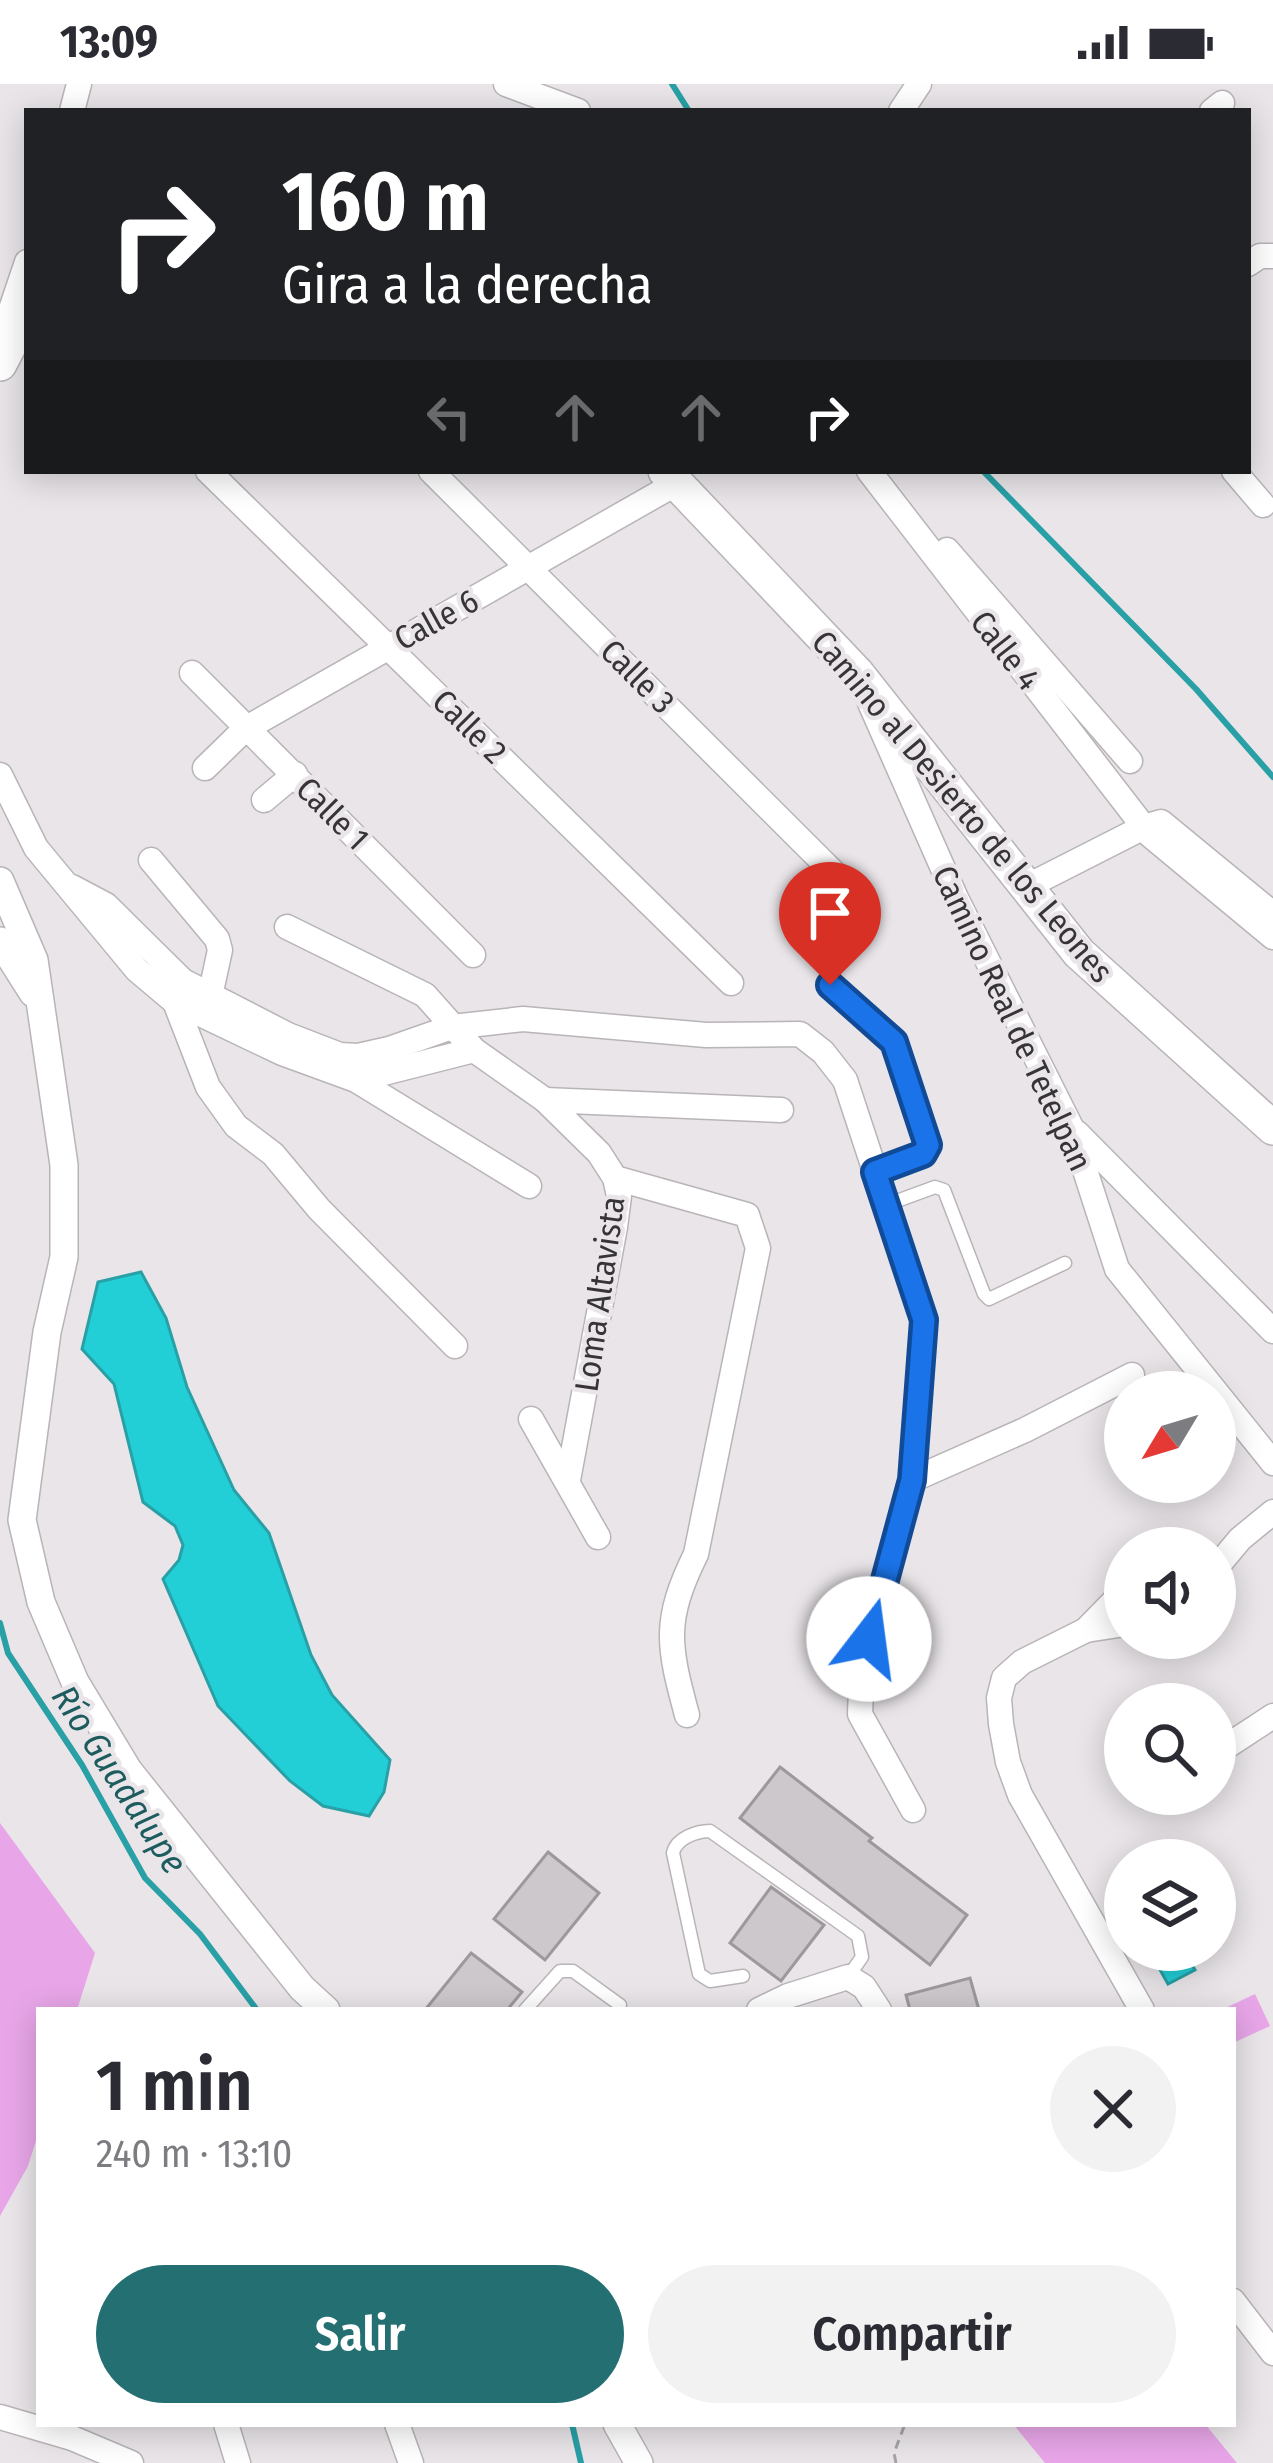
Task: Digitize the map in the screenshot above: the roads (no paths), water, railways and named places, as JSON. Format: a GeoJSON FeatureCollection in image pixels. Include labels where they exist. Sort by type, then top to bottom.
{"type":"FeatureCollection","features":[{"type":"Feature","properties":{"kind":"main road"},"geometry":{"type":"LineString","coordinates":[[1,361],[14,300]]}},
{"type":"Feature","properties":{"kind":"main road","name":"Camino al Desierto de los Leones"},"geometry":{"type":"LineString","coordinates":[[671,477],[857,673],[1095,968],[1273,1129]]}},
{"type":"Feature","properties":{"kind":"street"},"geometry":{"type":"LineString","coordinates":[[518,87],[570,108]]}},
{"type":"Feature","properties":{"kind":"street"},"geometry":{"type":"LineString","coordinates":[[14,300],[24,271]]}},
{"type":"Feature","properties":{"kind":"street","name":"Calle 2"},"geometry":{"type":"LineString","coordinates":[[211,474],[731,983]]}},
{"type":"Feature","properties":{"kind":"street","name":"Calle 3"},"geometry":{"type":"LineString","coordinates":[[434,474],[843,882]]}},
{"type":"Feature","properties":{"kind":"street","name":"Calle 4"},"geometry":{"type":"LineString","coordinates":[[871,474],[1144,827],[1273,937]]}},
{"type":"Feature","properties":{"kind":"street"},"geometry":{"type":"LineString","coordinates":[[1237,474],[1263,505]]}},
{"type":"Feature","properties":{"kind":"street","name":"Calle 6"},"geometry":{"type":"LineString","coordinates":[[205,768],[245,729],[530,568],[671,477]]}},
{"type":"Feature","properties":{"kind":"street"},"geometry":{"type":"LineString","coordinates":[[893,501],[916,513],[1130,761]]}},
{"type":"Feature","properties":{"kind":"street","name":"Calle 1"},"geometry":{"type":"LineString","coordinates":[[192,673],[473,955]]}},
{"type":"Feature","properties":{"kind":"street","name":"Camino Real de Tetelpan"},"geometry":{"type":"LineString","coordinates":[[857,673],[956,898],[1071,1127],[1117,1269],[1273,1463]]}},
{"type":"Feature","properties":{"kind":"street"},"geometry":{"type":"LineString","coordinates":[[264,800],[295,774]]}},
{"type":"Feature","properties":{"kind":"street"},"geometry":{"type":"LineString","coordinates":[[0,775],[36,848],[72,887],[106,905],[179,991],[282,1053],[356,1080],[529,1186]]}},
{"type":"Feature","properties":{"kind":"street"},"geometry":{"type":"LineString","coordinates":[[0,814],[17,837],[36,848]]}},
{"type":"Feature","properties":{"kind":"street","name":"Calle 4"},"geometry":{"type":"LineString","coordinates":[[1144,827],[1161,822],[1273,914]]}},
{"type":"Feature","properties":{"kind":"street"},"geometry":{"type":"LineString","coordinates":[[1026,887],[1144,827]]}},
{"type":"Feature","properties":{"kind":"street"},"geometry":{"type":"LineString","coordinates":[[151,860],[217,939],[220,950],[210,996]]}},
{"type":"Feature","properties":{"kind":"street"},"geometry":{"type":"LineString","coordinates":[[0,881],[34,960],[64,1165],[64,1257],[47,1332],[22,1520],[40,1602],[75,1682],[128,1770],[302,1988],[323,2007]]}},
{"type":"Feature","properties":{"kind":"street","name":"Loma Altavista"},"geometry":{"type":"LineString","coordinates":[[287,927],[425,995],[474,1050],[545,1100],[599,1153],[615,1178],[619,1196],[615,1228],[568,1480]]}},
{"type":"Feature","properties":{"kind":"street"},"geometry":{"type":"LineString","coordinates":[[0,941],[41,1007]]}},
{"type":"Feature","properties":{"kind":"street"},"geometry":{"type":"LineString","coordinates":[[179,991],[210,996],[288,1035],[340,1054],[374,1052],[452,1027],[524,1019],[706,1035],[800,1034],[823,1052],[845,1080],[924,1320],[912,1480],[862,1665],[860,1714],[913,1810]]}},
{"type":"Feature","properties":{"kind":"street"},"geometry":{"type":"LineString","coordinates":[[179,991],[208,1088],[236,1126],[273,1154],[320,1209],[455,1346]]}},
{"type":"Feature","properties":{"kind":"street"},"geometry":{"type":"LineString","coordinates":[[356,1080],[474,1050],[500,1022]]}},
{"type":"Feature","properties":{"kind":"street"},"geometry":{"type":"LineString","coordinates":[[545,1100],[781,1110]]}},
{"type":"Feature","properties":{"kind":"street"},"geometry":{"type":"LineString","coordinates":[[1071,1127],[1273,1331]]}},
{"type":"Feature","properties":{"kind":"street"},"geometry":{"type":"LineString","coordinates":[[615,1178],[747,1215],[758,1248],[696,1554],[676,1595],[670,1630],[673,1664],[687,1715]]}},
{"type":"Feature","properties":{"kind":"street"},"geometry":{"type":"LineString","coordinates":[[912,1480],[1104,1390]]}},
{"type":"Feature","properties":{"kind":"street"},"geometry":{"type":"LineString","coordinates":[[579,1424],[531,1419],[598,1537]]}},
{"type":"Feature","properties":{"kind":"street"},"geometry":{"type":"LineString","coordinates":[[1236,1544],[1273,1511]]}},
{"type":"Feature","properties":{"kind":"street"},"geometry":{"type":"LineString","coordinates":[[1236,1540],[1240,1539]]}},
{"type":"Feature","properties":{"kind":"street"},"geometry":{"type":"LineString","coordinates":[[1086,1630],[1104,1612]]}},
{"type":"Feature","properties":{"kind":"street"},"geometry":{"type":"LineString","coordinates":[[1104,1627],[1086,1630],[1022,1662],[1004,1678],[999,1698],[1001,1724],[1020,1795],[1140,2007]]}},
{"type":"Feature","properties":{"kind":"street"},"geometry":{"type":"LineString","coordinates":[[1236,1740],[1273,1716]]}},
{"type":"Feature","properties":{"kind":"street"},"geometry":{"type":"LineString","coordinates":[[765,2007],[848,1977],[864,1987],[877,2007]]}},
{"type":"Feature","properties":{"kind":"street"},"geometry":{"type":"LineString","coordinates":[[1236,2305],[1273,2353]]}},
{"type":"Feature","properties":{"kind":"street"},"geometry":{"type":"LineString","coordinates":[[0,2417],[72,2438],[131,2463]]}},
{"type":"Feature","properties":{"kind":"street"},"geometry":{"type":"LineString","coordinates":[[227,2427],[238,2463]]}},
{"type":"Feature","properties":{"kind":"street"},"geometry":{"type":"LineString","coordinates":[[398,2427],[411,2463]]}},
{"type":"Feature","properties":{"kind":"street"},"geometry":{"type":"LineString","coordinates":[[618,2427],[639,2463]]}},
{"type":"Feature","properties":{"kind":"lane"},"geometry":{"type":"LineString","coordinates":[[830,985],[894,1042],[928,1145],[923,1154],[875,1172]]}},
{"type":"Feature","properties":{"kind":"lane"},"geometry":{"type":"LineString","coordinates":[[886,1204],[935,1187],[944,1190],[989,1299],[1065,1263]]}},
{"type":"Feature","properties":{"kind":"lane"},"geometry":{"type":"LineString","coordinates":[[743,1976],[710,1981],[700,1974],[673,1852],[679,1842],[701,1831],[710,1831],[858,1936],[862,1957],[848,1977]]}},
{"type":"Feature","properties":{"kind":"lane"},"geometry":{"type":"LineString","coordinates":[[528,2007],[560,1971],[574,1971],[620,2005]]}},
{"type":"Feature","properties":{"kind":"water"},"geometry":{"type":"Polygon","coordinates":[[[141,1272],[166,1318],[187,1387],[234,1490],[269,1533],[311,1655],[332,1695],[390,1760],[384,1792],[369,1816],[323,1806],[290,1781],[218,1706],[163,1579],[179,1560],[183,1545],[175,1526],[143,1502],[114,1384],[82,1349],[98,1282],[141,1272]]]}},
{"type":"Feature","properties":{"kind":"water"},"geometry":{"type":"Polygon","coordinates":[[[1161,1971],[1193,1971],[1168,1984],[1161,1971]]]}},
{"type":"Feature","properties":{"kind":"waterway"},"geometry":{"type":"LineString","coordinates":[[672,84],[687,108]]}},
{"type":"Feature","properties":{"kind":"waterway"},"geometry":{"type":"LineString","coordinates":[[986,474],[1196,689],[1273,777]]}},
{"type":"Feature","properties":{"kind":"waterway","name":"Río Guadalupe"},"geometry":{"type":"LineString","coordinates":[[0,1623],[8,1653],[82,1765],[145,1878],[200,1934],[255,2007]]}},
{"type":"Feature","properties":{"kind":"waterway","name":"Río Guadalupe"},"geometry":{"type":"LineString","coordinates":[[573,2427],[581,2463]]}}]}
